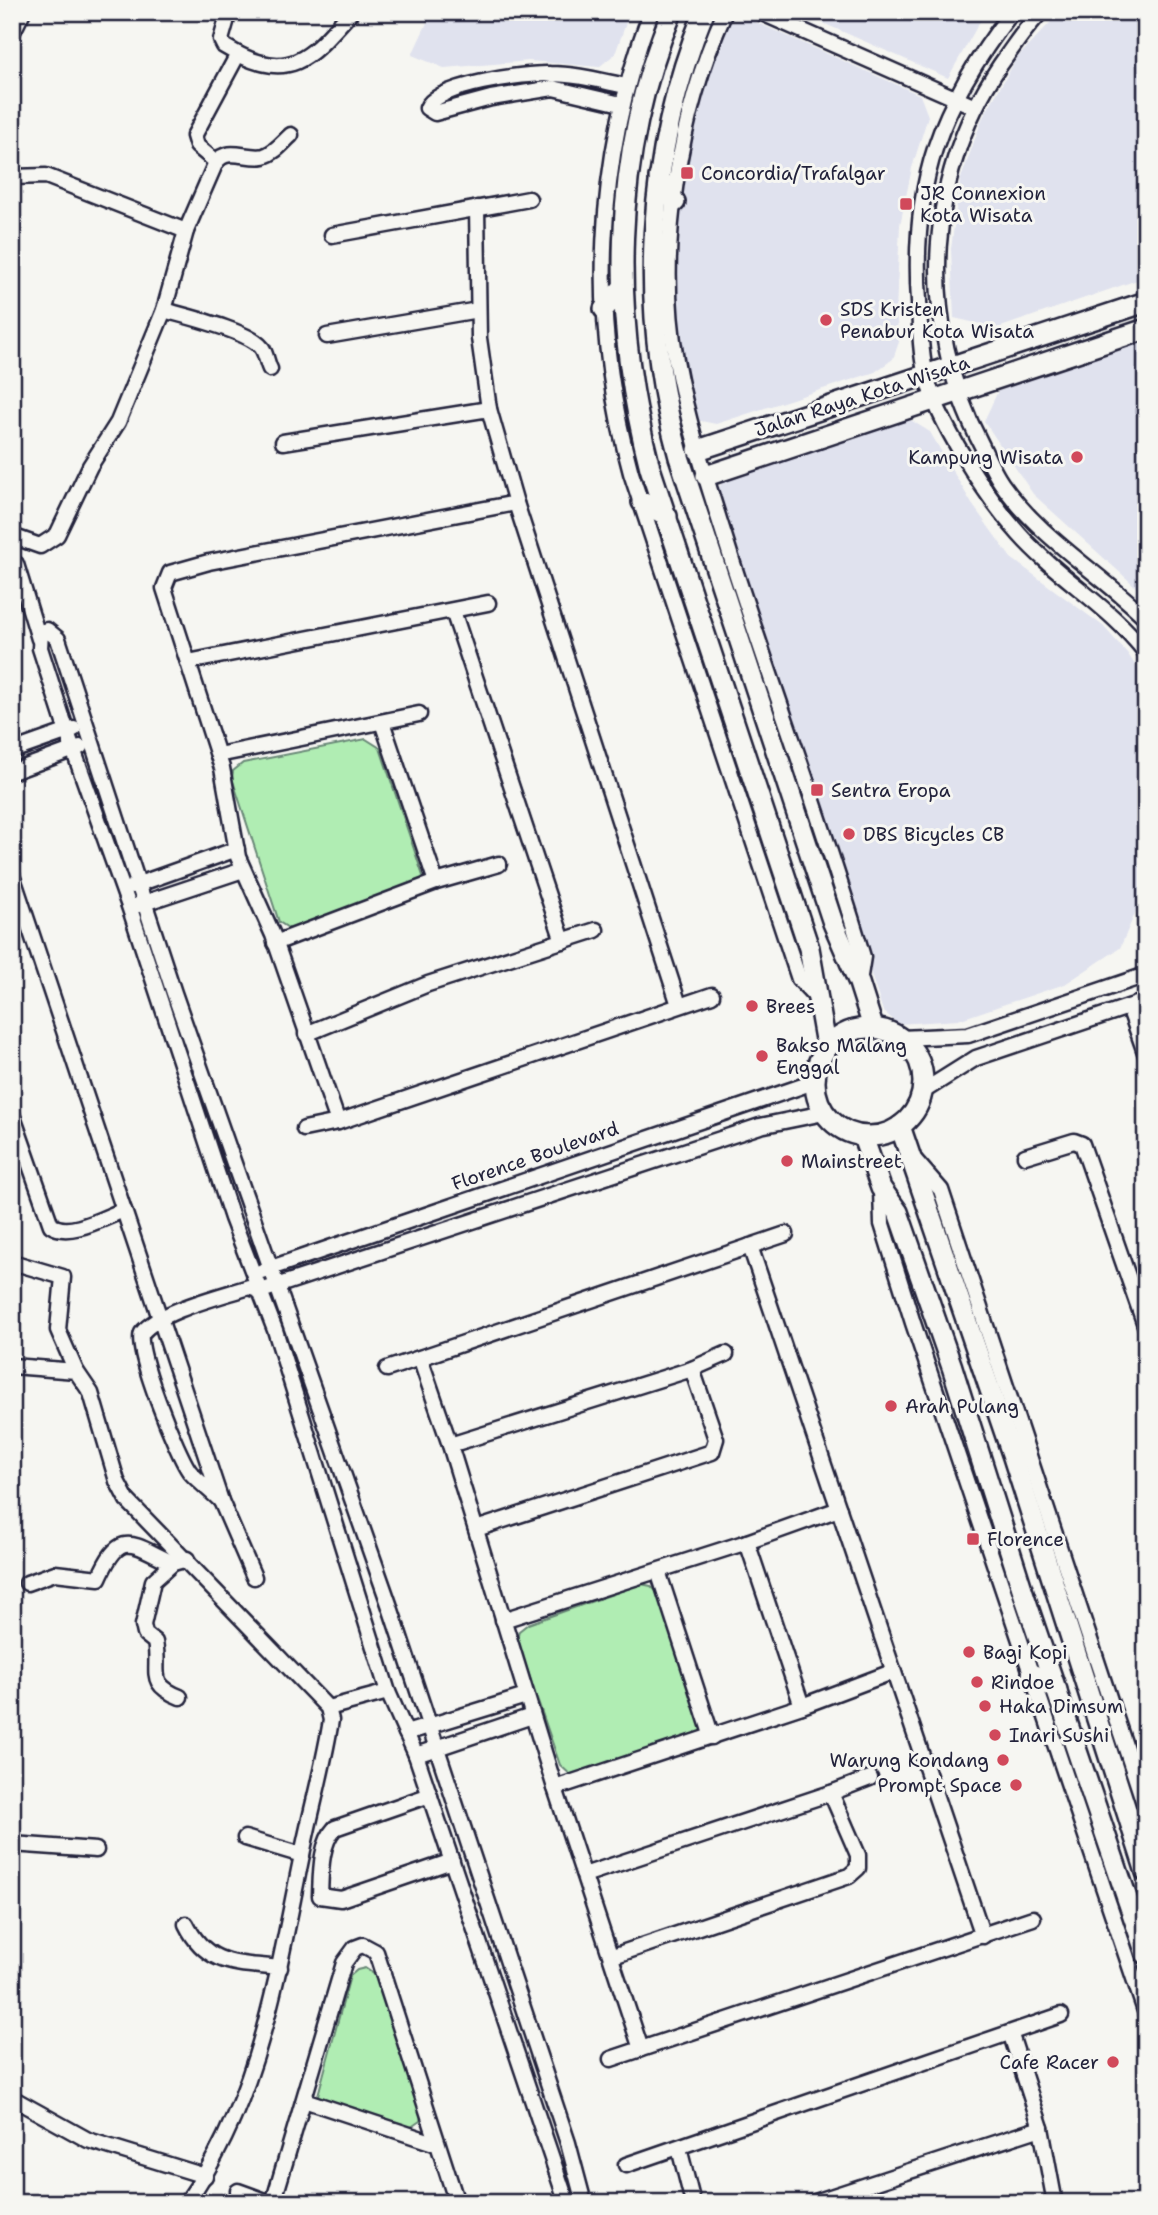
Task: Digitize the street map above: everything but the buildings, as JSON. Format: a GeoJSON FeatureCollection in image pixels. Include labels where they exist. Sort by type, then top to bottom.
{"type":"FeatureCollection","features":[{"type":"Feature","properties":{"kind":"street"},"geometry":{"type":"LineString","coordinates":[[12,28],[20,12]]}},
{"type":"Feature","properties":{"kind":"street"},"geometry":{"type":"LineString","coordinates":[[229,12],[221,40],[224,46],[257,63],[284,67],[308,58],[351,12]]}},
{"type":"Feature","properties":{"kind":"street"},"geometry":{"type":"LineString","coordinates":[[651,12],[621,104],[608,172],[604,309],[616,418],[799,979],[821,1001]]}},
{"type":"Feature","properties":{"kind":"street"},"geometry":{"type":"LineString","coordinates":[[672,12],[659,43],[644,96],[625,199],[622,287],[636,414],[809,948],[821,1001],[826,1045],[816,1069],[814,1082],[824,1113],[845,1131],[863,1136],[900,1126],[917,1107],[922,1092],[919,1062],[901,1038]]}},
{"type":"Feature","properties":{"kind":"street"},"geometry":{"type":"LineString","coordinates":[[704,12],[687,54],[673,105],[659,177],[653,227],[652,285],[665,407],[833,923],[859,983],[873,1027]]}},
{"type":"Feature","properties":{"kind":"street"},"geometry":{"type":"LineString","coordinates":[[725,12],[694,97],[682,147],[675,202],[670,285],[676,359],[706,476],[854,926],[863,957],[859,983]]}},
{"type":"Feature","properties":{"kind":"street"},"geometry":{"type":"LineString","coordinates":[[760,12],[975,107]]}},
{"type":"Feature","properties":{"kind":"street"},"geometry":{"type":"LineString","coordinates":[[1012,12],[955,96],[924,184],[918,215],[916,264],[925,375],[962,453],[1017,532],[1048,565],[1113,615],[1146,653]]}},
{"type":"Feature","properties":{"kind":"street"},"geometry":{"type":"LineString","coordinates":[[1041,12],[995,71],[975,107],[945,188],[937,235],[938,297],[950,367],[967,417],[1002,484],[1063,549],[1146,618]]}},
{"type":"Feature","properties":{"kind":"street"},"geometry":{"type":"LineString","coordinates":[[216,162],[197,146],[194,136],[238,54]]}},
{"type":"Feature","properties":{"kind":"street"},"geometry":{"type":"LineString","coordinates":[[621,104],[553,88],[491,98],[435,113],[426,108],[431,100],[441,94],[480,83],[538,74],[577,76],[626,86]]}},
{"type":"Feature","properties":{"kind":"street"},"geometry":{"type":"LineString","coordinates":[[644,96],[673,105]]}},
{"type":"Feature","properties":{"kind":"street"},"geometry":{"type":"LineString","coordinates":[[12,536],[40,546],[57,535],[90,466],[118,422],[164,310],[186,231],[216,162],[229,154],[263,156],[291,135]]}},
{"type":"Feature","properties":{"kind":"street"},"geometry":{"type":"LineString","coordinates":[[12,177],[46,176],[186,231]]}},
{"type":"Feature","properties":{"kind":"street"},"geometry":{"type":"LineString","coordinates":[[659,177],[675,202]]}},
{"type":"Feature","properties":{"kind":"street"},"geometry":{"type":"LineString","coordinates":[[332,235],[529,199]]}},
{"type":"Feature","properties":{"kind":"street"},"geometry":{"type":"LineString","coordinates":[[477,208],[478,310],[489,410],[516,503],[679,1005]]}},
{"type":"Feature","properties":{"kind":"street"},"geometry":{"type":"LineString","coordinates":[[604,309],[622,287]]}},
{"type":"Feature","properties":{"kind":"street","name":"Jalan Raya Kota Wisata"},"geometry":{"type":"LineString","coordinates":[[698,450],[1146,302]]}},
{"type":"Feature","properties":{"kind":"street"},"geometry":{"type":"LineString","coordinates":[[164,310],[208,322],[253,341],[262,349],[270,369]]}},
{"type":"Feature","properties":{"kind":"street"},"geometry":{"type":"LineString","coordinates":[[327,336],[478,310]]}},
{"type":"Feature","properties":{"kind":"street","name":"Jalan Raya Kota Wisata"},"geometry":{"type":"LineString","coordinates":[[706,476],[1146,329]]}},
{"type":"Feature","properties":{"kind":"street"},"geometry":{"type":"LineString","coordinates":[[283,442],[489,410]]}},
{"type":"Feature","properties":{"kind":"street"},"geometry":{"type":"LineString","coordinates":[[642,502],[667,516]]}},
{"type":"Feature","properties":{"kind":"street"},"geometry":{"type":"LineString","coordinates":[[338,1122],[275,943],[243,870],[218,755],[164,587],[170,573],[209,562],[516,503]]}},
{"type":"Feature","properties":{"kind":"street"},"geometry":{"type":"LineString","coordinates":[[16,564],[67,732],[130,909],[388,1692],[416,1755],[567,2203]]}},
{"type":"Feature","properties":{"kind":"street"},"geometry":{"type":"LineString","coordinates":[[188,662],[488,603]]}},
{"type":"Feature","properties":{"kind":"street"},"geometry":{"type":"LineString","coordinates":[[453,611],[563,942]]}},
{"type":"Feature","properties":{"kind":"street"},"geometry":{"type":"LineString","coordinates":[[39,639],[41,632],[47,630],[58,639],[276,1286],[436,1746],[568,2143],[584,2203]]}},
{"type":"Feature","properties":{"kind":"street"},"geometry":{"type":"LineString","coordinates":[[218,755],[419,714]]}},
{"type":"Feature","properties":{"kind":"street"},"geometry":{"type":"LineString","coordinates":[[382,722],[436,882]]}},
{"type":"Feature","properties":{"kind":"street"},"geometry":{"type":"LineString","coordinates":[[12,751],[85,725]]}},
{"type":"Feature","properties":{"kind":"street"},"geometry":{"type":"LineString","coordinates":[[12,772],[92,743]]}},
{"type":"Feature","properties":{"kind":"street"},"geometry":{"type":"LineString","coordinates":[[123,890],[237,849]]}},
{"type":"Feature","properties":{"kind":"street"},"geometry":{"type":"LineString","coordinates":[[275,943],[436,882],[499,864]]}},
{"type":"Feature","properties":{"kind":"street"},"geometry":{"type":"LineString","coordinates":[[130,909],[243,870]]}},
{"type":"Feature","properties":{"kind":"street"},"geometry":{"type":"LineString","coordinates":[[12,874],[159,1319],[222,1501],[254,1577]]}},
{"type":"Feature","properties":{"kind":"street"},"geometry":{"type":"LineString","coordinates":[[306,1034],[428,984],[596,930]]}},
{"type":"Feature","properties":{"kind":"street"},"geometry":{"type":"LineString","coordinates":[[826,1045],[854,1029],[873,1027],[901,1038],[968,1035],[1146,975]]}},
{"type":"Feature","properties":{"kind":"street"},"geometry":{"type":"LineString","coordinates":[[304,1129],[338,1122],[712,995]]}},
{"type":"Feature","properties":{"kind":"street"},"geometry":{"type":"LineString","coordinates":[[922,1092],[976,1058],[1146,1001]]}},
{"type":"Feature","properties":{"kind":"street"},"geometry":{"type":"LineString","coordinates":[[1129,1007],[1146,1055]]}},
{"type":"Feature","properties":{"kind":"street","name":"Florence Boulevard"},"geometry":{"type":"LineString","coordinates":[[255,1284],[270,1268],[814,1082]]}},
{"type":"Feature","properties":{"kind":"street"},"geometry":{"type":"LineString","coordinates":[[222,1501],[189,1470],[167,1422],[139,1345],[143,1332],[159,1319],[255,1284],[276,1286],[760,1126],[824,1113]]}},
{"type":"Feature","properties":{"kind":"street"},"geometry":{"type":"LineString","coordinates":[[12,1114],[51,1225],[57,1229],[70,1229],[124,1210]]}},
{"type":"Feature","properties":{"kind":"street"},"geometry":{"type":"LineString","coordinates":[[900,1126],[1146,1872]]}},
{"type":"Feature","properties":{"kind":"street"},"geometry":{"type":"LineString","coordinates":[[863,1136],[881,1188],[898,1212],[1146,1954]]}},
{"type":"Feature","properties":{"kind":"street"},"geometry":{"type":"LineString","coordinates":[[1025,1156],[1074,1140],[1082,1144],[1146,1328]]}},
{"type":"Feature","properties":{"kind":"street"},"geometry":{"type":"LineString","coordinates":[[911,1156],[941,1190],[1146,1809]]}},
{"type":"Feature","properties":{"kind":"street"},"geometry":{"type":"LineString","coordinates":[[881,1188],[882,1224],[1146,2014]]}},
{"type":"Feature","properties":{"kind":"street"},"geometry":{"type":"LineString","coordinates":[[387,1368],[786,1234]]}},
{"type":"Feature","properties":{"kind":"street"},"geometry":{"type":"LineString","coordinates":[[750,1247],[983,1936]]}},
{"type":"Feature","properties":{"kind":"street"},"geometry":{"type":"LineString","coordinates":[[12,1262],[63,1277],[58,1329],[76,1371],[91,1393],[117,1481],[127,1500],[180,1561],[328,1708],[331,1720],[280,1968],[236,2117],[205,2176],[186,2203]]}},
{"type":"Feature","properties":{"kind":"street"},"geometry":{"type":"LineString","coordinates":[[450,1445],[692,1369],[726,1354]]}},
{"type":"Feature","properties":{"kind":"street"},"geometry":{"type":"LineString","coordinates":[[420,1358],[450,1445],[555,1788],[613,1956],[641,2049]]}},
{"type":"Feature","properties":{"kind":"street"},"geometry":{"type":"LineString","coordinates":[[12,1366],[76,1371]]}},
{"type":"Feature","properties":{"kind":"street"},"geometry":{"type":"LineString","coordinates":[[476,1529],[712,1452],[716,1439],[692,1369]]}},
{"type":"Feature","properties":{"kind":"street"},"geometry":{"type":"LineString","coordinates":[[950,1425],[962,1403]]}},
{"type":"Feature","properties":{"kind":"street"},"geometry":{"type":"LineString","coordinates":[[503,1620],[747,1542],[839,1509]]}},
{"type":"Feature","properties":{"kind":"street"},"geometry":{"type":"LineString","coordinates":[[747,1542],[802,1706]]}},
{"type":"Feature","properties":{"kind":"street"},"geometry":{"type":"LineString","coordinates":[[27,1583],[55,1573],[97,1579],[115,1547],[121,1544],[180,1561]]}},
{"type":"Feature","properties":{"kind":"street"},"geometry":{"type":"LineString","coordinates":[[180,1561],[153,1581],[143,1625],[145,1634],[155,1642],[156,1678],[159,1687],[180,1697]]}},
{"type":"Feature","properties":{"kind":"street"},"geometry":{"type":"LineString","coordinates":[[658,1571],[712,1737]]}},
{"type":"Feature","properties":{"kind":"street"},"geometry":{"type":"LineString","coordinates":[[555,1788],[712,1737],[892,1672]]}},
{"type":"Feature","properties":{"kind":"street"},"geometry":{"type":"LineString","coordinates":[[1032,1674],[1057,1690]]}},
{"type":"Feature","properties":{"kind":"street"},"geometry":{"type":"LineString","coordinates":[[328,1708],[388,1692]]}},
{"type":"Feature","properties":{"kind":"street"},"geometry":{"type":"LineString","coordinates":[[1096,1718],[1107,1695]]}},
{"type":"Feature","properties":{"kind":"street"},"geometry":{"type":"LineString","coordinates":[[406,1732],[526,1696]]}},
{"type":"Feature","properties":{"kind":"street"},"geometry":{"type":"LineString","coordinates":[[416,1755],[436,1746],[532,1716]]}},
{"type":"Feature","properties":{"kind":"street"},"geometry":{"type":"LineString","coordinates":[[584,1875],[870,1778]]}},
{"type":"Feature","properties":{"kind":"street"},"geometry":{"type":"LineString","coordinates":[[613,1956],[855,1872],[858,1855],[831,1793]]}},
{"type":"Feature","properties":{"kind":"street"},"geometry":{"type":"LineString","coordinates":[[430,1795],[335,1828],[328,1835],[321,1869],[320,1896],[341,1899],[452,1861]]}},
{"type":"Feature","properties":{"kind":"street"},"geometry":{"type":"LineString","coordinates":[[245,1838],[302,1855]]}},
{"type":"Feature","properties":{"kind":"street"},"geometry":{"type":"LineString","coordinates":[[12,1844],[96,1850]]}},
{"type":"Feature","properties":{"kind":"street"},"geometry":{"type":"LineString","coordinates":[[611,2059],[1033,1918]]}},
{"type":"Feature","properties":{"kind":"street"},"geometry":{"type":"LineString","coordinates":[[186,1924],[201,1947],[222,1962],[280,1968]]}},
{"type":"Feature","properties":{"kind":"street"},"geometry":{"type":"LineString","coordinates":[[238,2191],[272,2203],[344,1963],[355,1948],[363,1945],[376,1952],[457,2203]]}},
{"type":"Feature","properties":{"kind":"street"},"geometry":{"type":"LineString","coordinates":[[626,2165],[1011,2035],[1061,2015]]}},
{"type":"Feature","properties":{"kind":"street"},"geometry":{"type":"LineString","coordinates":[[1011,2035],[1041,2128],[1055,2203]]}},
{"type":"Feature","properties":{"kind":"street"},"geometry":{"type":"LineString","coordinates":[[12,2098],[88,2140],[205,2176]]}},
{"type":"Feature","properties":{"kind":"street"},"geometry":{"type":"LineString","coordinates":[[304,2100],[438,2144]]}},
{"type":"Feature","properties":{"kind":"street"},"geometry":{"type":"LineString","coordinates":[[812,2203],[1041,2128]]}},
{"type":"Feature","properties":{"kind":"street"},"geometry":{"type":"LineString","coordinates":[[679,2148],[693,2203]]}},
{"type":"Feature","properties":{"kind":"shaded area"},"geometry":{"type":"Polygon","coordinates":[[[432,12],[630,12],[615,54],[599,67],[529,61],[444,68],[412,55],[432,12]]]}},
{"type":"Feature","properties":{"kind":"shaded area"},"geometry":{"type":"Polygon","coordinates":[[[798,12],[989,12],[979,23],[948,78],[798,12]]]}},
{"type":"Feature","properties":{"kind":"shaded area"},"geometry":{"type":"Polygon","coordinates":[[[1060,12],[1146,12],[1146,277],[998,328],[954,318],[951,249],[960,181],[982,119],[1017,58],[1060,12]]]}},
{"type":"Feature","properties":{"kind":"shaded area"},"geometry":{"type":"Polygon","coordinates":[[[749,19],[920,95],[928,116],[912,168],[900,225],[896,312],[899,342],[893,359],[875,372],[716,424],[696,420],[673,328],[674,179],[718,35],[731,22],[749,19]]]}},
{"type":"Feature","properties":{"kind":"shaded area","name":"Kampung Wisata"},"geometry":{"type":"Polygon","coordinates":[[[1146,340],[1146,596],[1033,494],[984,421],[998,391],[1146,340]]]}},
{"type":"Feature","properties":{"kind":"shaded area"},"geometry":{"type":"Polygon","coordinates":[[[891,419],[909,419],[930,432],[972,504],[1011,558],[1103,626],[1128,654],[1146,682],[1146,888],[1120,948],[1065,984],[958,1020],[898,1024],[883,1011],[714,496],[725,477],[891,419]]]}},
{"type":"Feature","properties":{"kind":"green space"},"geometry":{"type":"Polygon","coordinates":[[[366,739],[380,748],[423,876],[420,886],[293,931],[279,922],[232,778],[233,771],[243,763],[366,739]]]}},
{"type":"Feature","properties":{"kind":"green space"},"geometry":{"type":"Polygon","coordinates":[[[641,1584],[651,1586],[660,1595],[704,1731],[697,1737],[574,1778],[560,1765],[517,1640],[519,1631],[528,1624],[641,1584]]]}},
{"type":"Feature","properties":{"kind":"green space"},"geometry":{"type":"Polygon","coordinates":[[[365,1968],[378,1977],[422,2112],[420,2121],[407,2130],[319,2103],[318,2095],[350,1976],[365,1968]]]}},
{"type":"Feature","properties":{"kind":"place","name":"Concordia/Trafalgar"},"geometry":{"type":"Point","coordinates":[687,173]}},
{"type":"Feature","properties":{"kind":"place","name":"JR Connexion Kota Wisata"},"geometry":{"type":"Point","coordinates":[906,204]}},
{"type":"Feature","properties":{"kind":"place","name":"SDS Kristen Penabur Kota Wisata"},"geometry":{"type":"Point","coordinates":[826,320]}},
{"type":"Feature","properties":{"kind":"place","name":"Kampung Wisata"},"geometry":{"type":"Point","coordinates":[1077,457]}},
{"type":"Feature","properties":{"kind":"place","name":"Sentra Eropa"},"geometry":{"type":"Point","coordinates":[817,790]}},
{"type":"Feature","properties":{"kind":"place","name":"DBS Bicycles CB"},"geometry":{"type":"Point","coordinates":[849,834]}},
{"type":"Feature","properties":{"kind":"place","name":"Brees"},"geometry":{"type":"Point","coordinates":[752,1006]}},
{"type":"Feature","properties":{"kind":"place","name":"Bakso Malang Enggal"},"geometry":{"type":"Point","coordinates":[762,1056]}},
{"type":"Feature","properties":{"kind":"place","name":"Mainstreet"},"geometry":{"type":"Point","coordinates":[787,1161]}},
{"type":"Feature","properties":{"kind":"place","name":"Arah Pulang"},"geometry":{"type":"Point","coordinates":[891,1406]}},
{"type":"Feature","properties":{"kind":"place","name":"Florence"},"geometry":{"type":"Point","coordinates":[973,1539]}},
{"type":"Feature","properties":{"kind":"place","name":"Bagi Kopi"},"geometry":{"type":"Point","coordinates":[969,1652]}},
{"type":"Feature","properties":{"kind":"place","name":"Rindoe"},"geometry":{"type":"Point","coordinates":[977,1682]}},
{"type":"Feature","properties":{"kind":"place","name":"Haka Dimsum"},"geometry":{"type":"Point","coordinates":[985,1706]}},
{"type":"Feature","properties":{"kind":"place","name":"Inari Sushi"},"geometry":{"type":"Point","coordinates":[995,1735]}},
{"type":"Feature","properties":{"kind":"place","name":"Warung Kondang"},"geometry":{"type":"Point","coordinates":[1003,1760]}},
{"type":"Feature","properties":{"kind":"place","name":"Prompt Space"},"geometry":{"type":"Point","coordinates":[1016,1785]}},
{"type":"Feature","properties":{"kind":"place","name":"Cafe Racer"},"geometry":{"type":"Point","coordinates":[1113,2062]}}]}
